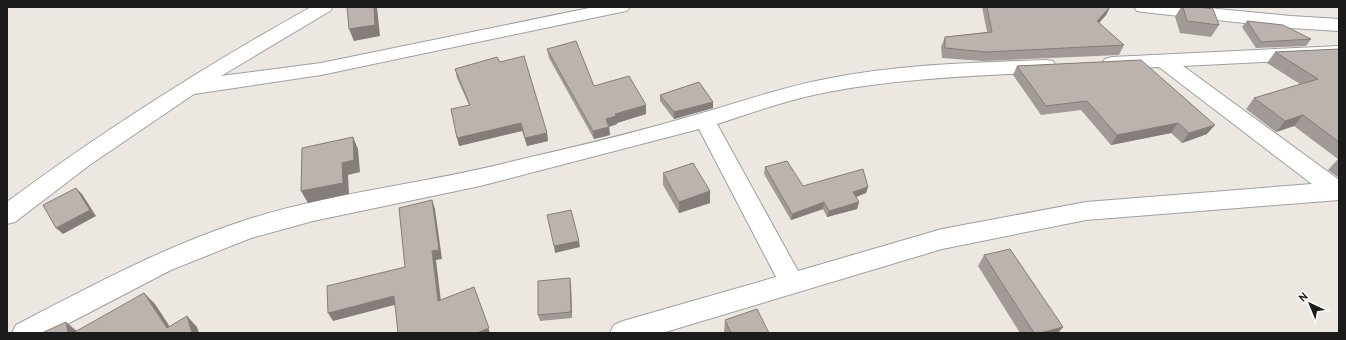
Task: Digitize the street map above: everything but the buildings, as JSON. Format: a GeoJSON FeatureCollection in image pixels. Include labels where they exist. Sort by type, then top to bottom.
{"type":"FeatureCollection","features":[{"type":"Feature","properties":{"kind":"street"},"geometry":{"type":"LineString","coordinates":[[7,215],[107,142],[187,88],[247,51],[324,7]]}},
{"type":"Feature","properties":{"kind":"street"},"geometry":{"type":"LineString","coordinates":[[187,88],[321,69],[621,7]]}},
{"type":"Feature","properties":{"kind":"street"},"geometry":{"type":"LineString","coordinates":[[1142,7],[1291,22],[1339,25]]}},
{"type":"Feature","properties":{"kind":"street"},"geometry":{"type":"LineString","coordinates":[[1096,64],[1339,52]]}},
{"type":"Feature","properties":{"kind":"street"},"geometry":{"type":"LineString","coordinates":[[1164,61],[1338,191]]}},
{"type":"Feature","properties":{"kind":"street"},"geometry":{"type":"LineString","coordinates":[[25,333],[148,271],[200,247],[247,230],[305,214],[477,179],[705,120],[798,91],[862,79],[981,69],[1065,65]]}},
{"type":"Feature","properties":{"kind":"street"},"geometry":{"type":"LineString","coordinates":[[705,120],[791,282]]}},
{"type":"Feature","properties":{"kind":"street"},"geometry":{"type":"LineString","coordinates":[[623,333],[791,282],[942,239],[1014,224],[1086,211],[1338,191]]}}]}
